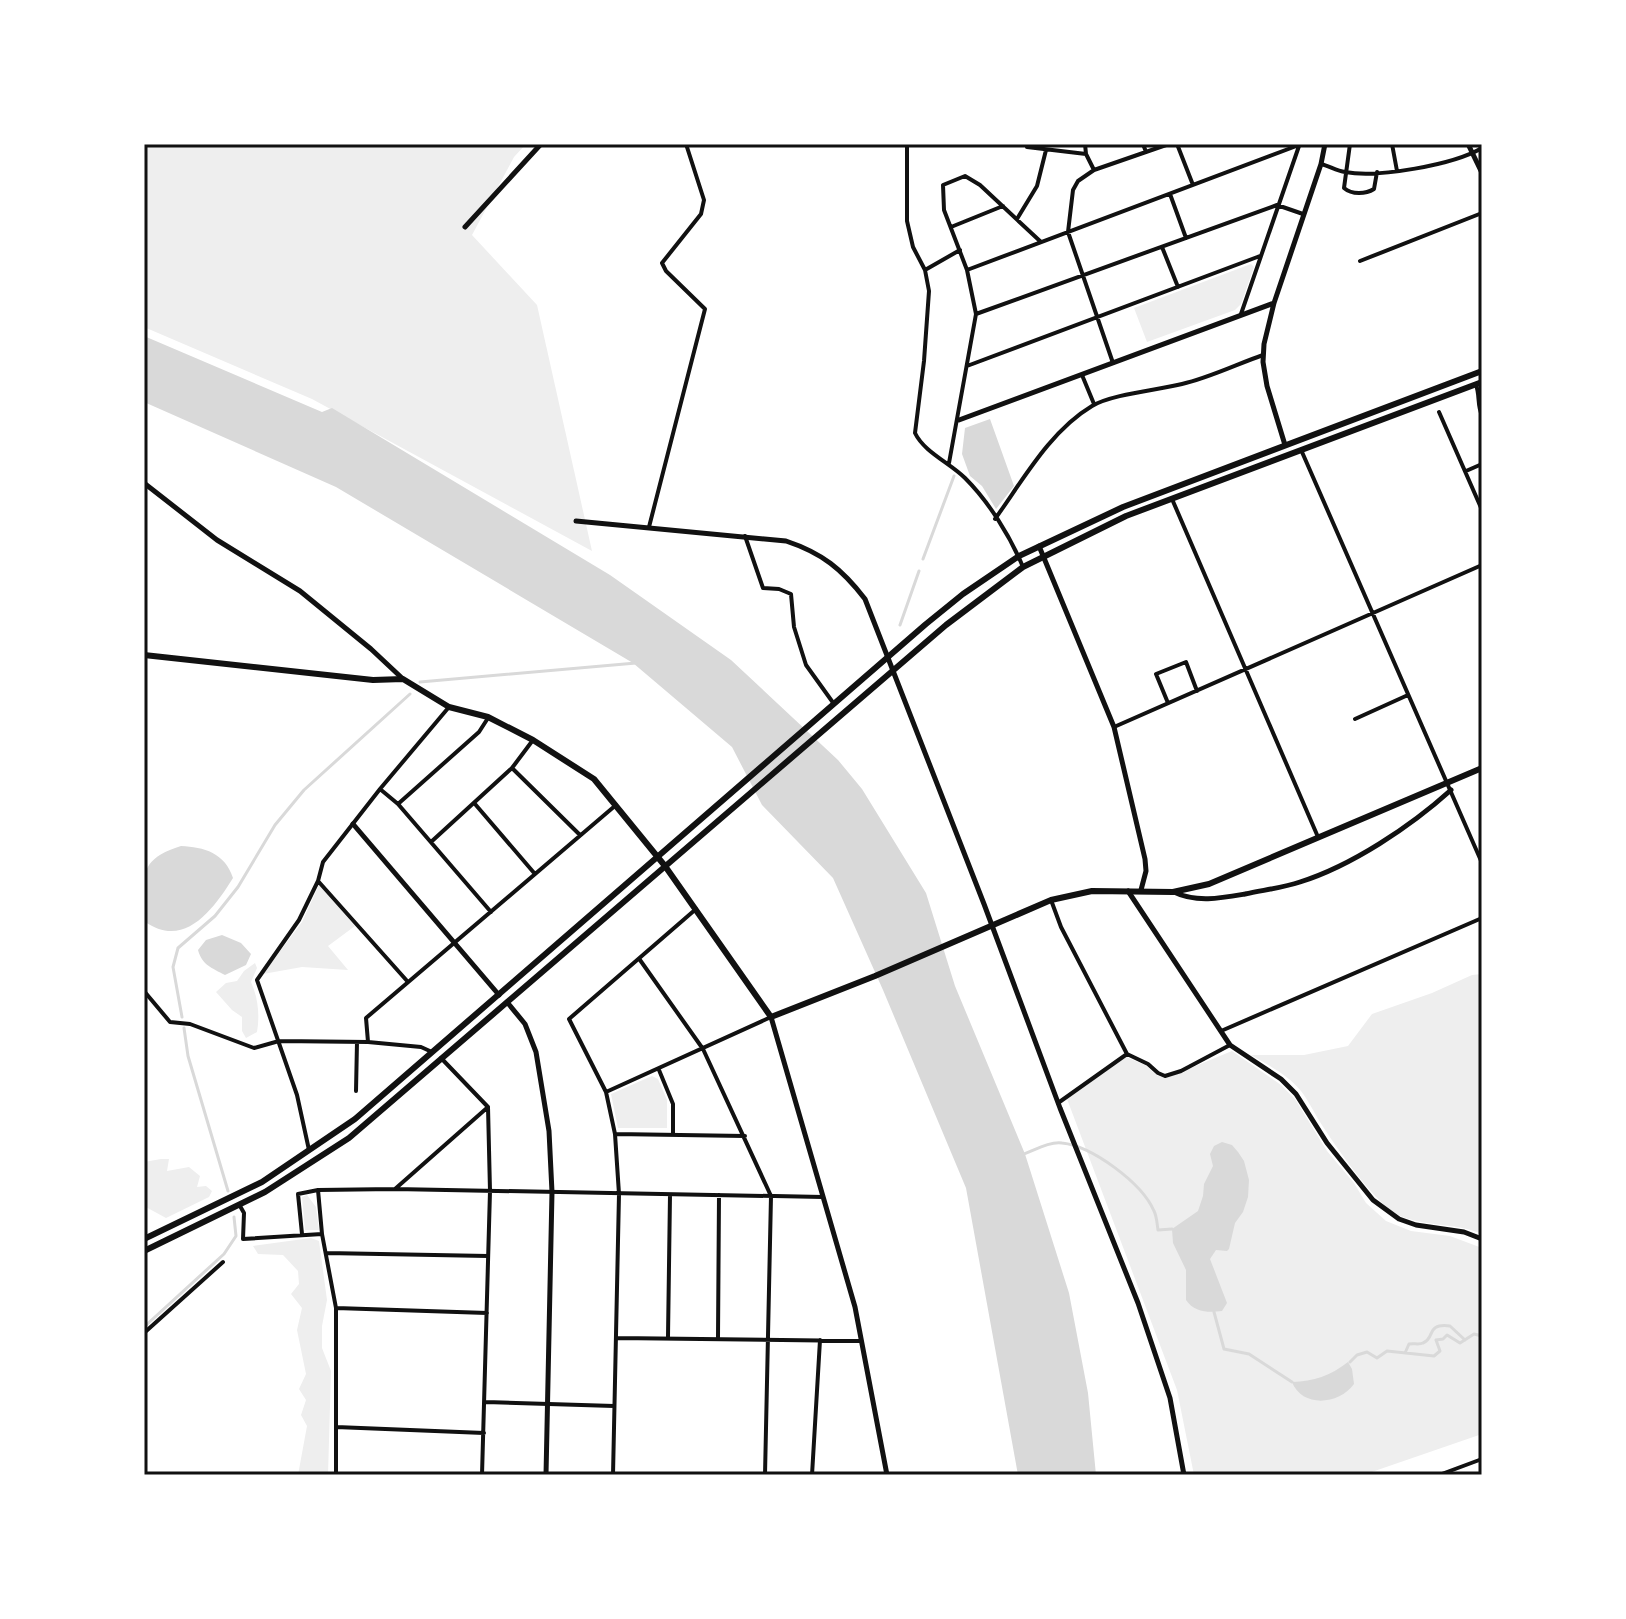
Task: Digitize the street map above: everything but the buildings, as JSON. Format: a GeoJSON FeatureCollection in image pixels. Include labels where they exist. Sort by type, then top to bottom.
{"type":"FeatureCollection","features":[{"type":"Feature","properties":{"kind":"main road"},"geometry":{"type":"LineString","coordinates":[[144,1239],[239,1195],[309,1153],[355,1119],[714,805],[963,594],[1019,556],[1123,507],[1482,371]]}},
{"type":"Feature","properties":{"kind":"main road"},"geometry":{"type":"LineString","coordinates":[[144,1251],[240,1205],[287,1179],[349,1138],[946,625],[1023,567],[1126,516],[1479,384]]}},
{"type":"Feature","properties":{"kind":"main road"},"geometry":{"type":"LineString","coordinates":[[144,655],[373,680],[403,679],[426,696],[449,707],[488,717],[533,740],[594,779],[665,866],[771,1017],[1051,900],[1092,891],[1173,892],[1209,884],[1482,768]]}},
{"type":"Feature","properties":{"kind":"street"},"geometry":{"type":"LineString","coordinates":[[465,227],[541,144]]}},
{"type":"Feature","properties":{"kind":"street"},"geometry":{"type":"LineString","coordinates":[[649,527],[705,309],[666,271],[662,263],[701,214],[704,200],[686,144]]}},
{"type":"Feature","properties":{"kind":"street"},"geometry":{"type":"LineString","coordinates":[[907,144],[907,221],[913,247],[925,270],[929,291],[915,433],[980,495],[1023,567]]}},
{"type":"Feature","properties":{"kind":"street"},"geometry":{"type":"LineString","coordinates":[[1085,144],[1094,170]]}},
{"type":"Feature","properties":{"kind":"street"},"geometry":{"type":"LineString","coordinates":[[1143,144],[1146,152]]}},
{"type":"Feature","properties":{"kind":"street"},"geometry":{"type":"LineString","coordinates":[[1113,363],[1068,232],[1073,190],[1078,181],[1094,170],[1169,144]]}},
{"type":"Feature","properties":{"kind":"street"},"geometry":{"type":"LineString","coordinates":[[1177,144],[1193,185]]}},
{"type":"Feature","properties":{"kind":"street"},"geometry":{"type":"LineString","coordinates":[[1285,445],[1267,386],[1263,355],[1274,303],[1325,144]]}},
{"type":"Feature","properties":{"kind":"street"},"geometry":{"type":"LineString","coordinates":[[1350,144],[1344,188],[1367,193],[1374,189],[1377,172]]}},
{"type":"Feature","properties":{"kind":"street"},"geometry":{"type":"LineString","coordinates":[[1392,144],[1397,171]]}},
{"type":"Feature","properties":{"kind":"street"},"geometry":{"type":"LineString","coordinates":[[1468,144],[1482,173]]}},
{"type":"Feature","properties":{"kind":"street"},"geometry":{"type":"LineString","coordinates":[[967,270],[1299,145]]}},
{"type":"Feature","properties":{"kind":"street"},"geometry":{"type":"LineString","coordinates":[[1241,314],[1299,145]]}},
{"type":"Feature","properties":{"kind":"street"},"geometry":{"type":"LineString","coordinates":[[1027,147],[1086,154]]}},
{"type":"Feature","properties":{"kind":"street"},"geometry":{"type":"LineString","coordinates":[[1321,164],[1345,172],[1397,171],[1423,167],[1482,148]]}},
{"type":"Feature","properties":{"kind":"street"},"geometry":{"type":"LineString","coordinates":[[1017,219],[1037,186],[1046,150]]}},
{"type":"Feature","properties":{"kind":"street"},"geometry":{"type":"LineString","coordinates":[[949,463],[976,314],[967,270],[944,210],[943,185],[965,176],[1041,242]]}},
{"type":"Feature","properties":{"kind":"street"},"geometry":{"type":"LineString","coordinates":[[1170,194],[1186,238]]}},
{"type":"Feature","properties":{"kind":"street"},"geometry":{"type":"LineString","coordinates":[[976,314],[1277,205],[1303,214]]}},
{"type":"Feature","properties":{"kind":"street"},"geometry":{"type":"LineString","coordinates":[[951,227],[1003,206]]}},
{"type":"Feature","properties":{"kind":"street"},"geometry":{"type":"LineString","coordinates":[[1360,261],[1482,213]]}},
{"type":"Feature","properties":{"kind":"street"},"geometry":{"type":"LineString","coordinates":[[1162,247],[1178,287]]}},
{"type":"Feature","properties":{"kind":"street"},"geometry":{"type":"LineString","coordinates":[[925,270],[960,250]]}},
{"type":"Feature","properties":{"kind":"street"},"geometry":{"type":"LineString","coordinates":[[967,366],[1260,256]]}},
{"type":"Feature","properties":{"kind":"street"},"geometry":{"type":"LineString","coordinates":[[959,420],[1274,303]]}},
{"type":"Feature","properties":{"kind":"street"},"geometry":{"type":"LineString","coordinates":[[995,519],[1048,445],[1094,404],[1183,384],[1263,355]]}},
{"type":"Feature","properties":{"kind":"street"},"geometry":{"type":"LineString","coordinates":[[1082,375],[1094,404]]}},
{"type":"Feature","properties":{"kind":"street"},"geometry":{"type":"LineString","coordinates":[[1479,384],[1479,409],[1482,415]]}},
{"type":"Feature","properties":{"kind":"street"},"geometry":{"type":"LineString","coordinates":[[1439,412],[1482,510]]}},
{"type":"Feature","properties":{"kind":"street"},"geometry":{"type":"LineString","coordinates":[[1302,452],[1482,863]]}},
{"type":"Feature","properties":{"kind":"street"},"geometry":{"type":"LineString","coordinates":[[1465,471],[1482,464]]}},
{"type":"Feature","properties":{"kind":"street"},"geometry":{"type":"LineString","coordinates":[[144,483],[217,540],[300,591],[403,679]]}},
{"type":"Feature","properties":{"kind":"street"},"geometry":{"type":"LineString","coordinates":[[1172,499],[1318,837]]}},
{"type":"Feature","properties":{"kind":"street"},"geometry":{"type":"LineString","coordinates":[[576,521],[786,541],[813,550],[846,575],[865,599],[1138,1303],[1170,1398],[1184,1475]]}},
{"type":"Feature","properties":{"kind":"street"},"geometry":{"type":"LineString","coordinates":[[745,536],[763,588],[791,594],[794,627],[806,665],[834,704]]}},
{"type":"Feature","properties":{"kind":"street"},"geometry":{"type":"LineString","coordinates":[[1039,546],[1114,727],[1145,859],[1146,871],[1141,890]]}},
{"type":"Feature","properties":{"kind":"street"},"geometry":{"type":"LineString","coordinates":[[1114,727],[1482,565]]}},
{"type":"Feature","properties":{"kind":"street"},"geometry":{"type":"LineString","coordinates":[[1168,703],[1156,674],[1186,662],[1197,691]]}},
{"type":"Feature","properties":{"kind":"street"},"geometry":{"type":"LineString","coordinates":[[1355,719],[1408,695]]}},
{"type":"Feature","properties":{"kind":"street"},"geometry":{"type":"LineString","coordinates":[[309,1153],[297,1095],[257,980],[299,920],[318,881],[323,862],[449,707]]}},
{"type":"Feature","properties":{"kind":"street"},"geometry":{"type":"LineString","coordinates":[[398,804],[479,732],[488,717]]}},
{"type":"Feature","properties":{"kind":"street"},"geometry":{"type":"LineString","coordinates":[[431,842],[512,768],[533,740]]}},
{"type":"Feature","properties":{"kind":"street"},"geometry":{"type":"LineString","coordinates":[[512,768],[580,835]]}},
{"type":"Feature","properties":{"kind":"street"},"geometry":{"type":"LineString","coordinates":[[380,789],[398,804],[491,912]]}},
{"type":"Feature","properties":{"kind":"street"},"geometry":{"type":"LineString","coordinates":[[1173,892],[1185,898],[1210,899],[1299,883],[1336,868],[1397,831],[1451,790]]}},
{"type":"Feature","properties":{"kind":"street"},"geometry":{"type":"LineString","coordinates":[[475,804],[535,874]]}},
{"type":"Feature","properties":{"kind":"street"},"geometry":{"type":"LineString","coordinates":[[368,1042],[366,1018],[616,805]]}},
{"type":"Feature","properties":{"kind":"street"},"geometry":{"type":"LineString","coordinates":[[353,824],[499,995]]}},
{"type":"Feature","properties":{"kind":"street"},"geometry":{"type":"LineString","coordinates":[[318,881],[408,982]]}},
{"type":"Feature","properties":{"kind":"street"},"geometry":{"type":"LineString","coordinates":[[1127,890],[1230,1045],[1281,1079],[1296,1094],[1327,1143],[1373,1200],[1391,1215],[1416,1225],[1464,1232],[1482,1239]]}},
{"type":"Feature","properties":{"kind":"street"},"geometry":{"type":"LineString","coordinates":[[1051,900],[1061,927],[1127,1054],[1165,1076],[1230,1045]]}},
{"type":"Feature","properties":{"kind":"street"},"geometry":{"type":"LineString","coordinates":[[613,1475],[619,1194],[615,1134],[606,1092],[569,1019],[696,909]]}},
{"type":"Feature","properties":{"kind":"street"},"geometry":{"type":"LineString","coordinates":[[1219,1031],[1482,918]]}},
{"type":"Feature","properties":{"kind":"street"},"geometry":{"type":"LineString","coordinates":[[640,960],[703,1049],[771,1196],[765,1475]]}},
{"type":"Feature","properties":{"kind":"street"},"geometry":{"type":"LineString","coordinates":[[144,991],[170,1022],[190,1024],[254,1048],[279,1041],[368,1042],[421,1047],[434,1053]]}},
{"type":"Feature","properties":{"kind":"street"},"geometry":{"type":"LineString","coordinates":[[506,1001],[525,1024],[536,1052],[549,1131],[552,1192],[546,1475]]}},
{"type":"Feature","properties":{"kind":"street"},"geometry":{"type":"LineString","coordinates":[[606,1092],[771,1017],[855,1307],[887,1475]]}},
{"type":"Feature","properties":{"kind":"street"},"geometry":{"type":"LineString","coordinates":[[356,1091],[357,1042]]}},
{"type":"Feature","properties":{"kind":"street"},"geometry":{"type":"LineString","coordinates":[[1058,1103],[1127,1054]]}},
{"type":"Feature","properties":{"kind":"street"},"geometry":{"type":"LineString","coordinates":[[441,1058],[488,1107],[490,1191],[482,1475]]}},
{"type":"Feature","properties":{"kind":"street"},"geometry":{"type":"LineString","coordinates":[[659,1070],[673,1104],[673,1133]]}},
{"type":"Feature","properties":{"kind":"street"},"geometry":{"type":"LineString","coordinates":[[395,1189],[488,1107]]}},
{"type":"Feature","properties":{"kind":"street"},"geometry":{"type":"LineString","coordinates":[[615,1134],[745,1136]]}},
{"type":"Feature","properties":{"kind":"street"},"geometry":{"type":"LineString","coordinates":[[302,1234],[298,1194],[318,1190],[823,1197]]}},
{"type":"Feature","properties":{"kind":"street"},"geometry":{"type":"LineString","coordinates":[[318,1190],[322,1234],[336,1308],[336,1475]]}},
{"type":"Feature","properties":{"kind":"street"},"geometry":{"type":"LineString","coordinates":[[668,1337],[670,1195]]}},
{"type":"Feature","properties":{"kind":"street"},"geometry":{"type":"LineString","coordinates":[[718,1338],[719,1195]]}},
{"type":"Feature","properties":{"kind":"street"},"geometry":{"type":"LineString","coordinates":[[240,1205],[244,1213],[243,1239]]}},
{"type":"Feature","properties":{"kind":"street"},"geometry":{"type":"LineString","coordinates":[[238,1244],[243,1239],[322,1234]]}},
{"type":"Feature","properties":{"kind":"street"},"geometry":{"type":"LineString","coordinates":[[326,1253],[488,1256]]}},
{"type":"Feature","properties":{"kind":"street"},"geometry":{"type":"LineString","coordinates":[[144,1333],[223,1262]]}},
{"type":"Feature","properties":{"kind":"street"},"geometry":{"type":"LineString","coordinates":[[336,1308],[487,1313]]}},
{"type":"Feature","properties":{"kind":"street"},"geometry":{"type":"LineString","coordinates":[[617,1338],[860,1341]]}},
{"type":"Feature","properties":{"kind":"street"},"geometry":{"type":"LineString","coordinates":[[812,1475],[820,1340]]}},
{"type":"Feature","properties":{"kind":"street"},"geometry":{"type":"LineString","coordinates":[[486,1402],[614,1406]]}},
{"type":"Feature","properties":{"kind":"street"},"geometry":{"type":"LineString","coordinates":[[336,1427],[484,1433]]}},
{"type":"Feature","properties":{"kind":"street"},"geometry":{"type":"LineString","coordinates":[[1439,1475],[1482,1459]]}},
{"type":"Feature","properties":{"kind":"shaded area"},"geometry":{"type":"Polygon","coordinates":[[[144,144],[526,144],[514,157],[472,235],[537,305],[592,551],[312,399],[144,327],[144,144]]]}},
{"type":"Feature","properties":{"kind":"shaded area"},"geometry":{"type":"Polygon","coordinates":[[[1251,264],[1254,267],[1241,304],[1235,310],[1147,342],[1134,308],[1251,264]]]}},
{"type":"Feature","properties":{"kind":"shaded area"},"geometry":{"type":"Polygon","coordinates":[[[144,336],[322,412],[332,408],[610,575],[731,660],[838,760],[862,789],[926,893],[955,986],[1025,1154],[1069,1293],[1088,1393],[1096,1475],[1018,1475],[966,1188],[833,878],[762,805],[732,747],[633,663],[336,487],[144,402],[144,336]]]}},
{"type":"Feature","properties":{"kind":"shaded area"},"geometry":{"type":"Polygon","coordinates":[[[990,419],[1014,486],[996,509],[982,486],[970,476],[962,454],[965,428],[990,419]]]}},
{"type":"Feature","properties":{"kind":"shaded area"},"geometry":{"type":"Polygon","coordinates":[[[181,846],[213,853],[225,863],[233,878],[207,913],[196,922],[184,929],[158,929],[144,921],[145,873],[156,858],[181,846]]]}},
{"type":"Feature","properties":{"kind":"shaded area"},"geometry":{"type":"Polygon","coordinates":[[[319,885],[355,926],[328,946],[348,970],[302,967],[263,974],[302,922],[319,885]]]}},
{"type":"Feature","properties":{"kind":"shaded area"},"geometry":{"type":"Polygon","coordinates":[[[222,935],[241,943],[251,954],[246,965],[225,975],[205,963],[198,950],[206,940],[222,935]]]}},
{"type":"Feature","properties":{"kind":"shaded area"},"geometry":{"type":"Polygon","coordinates":[[[255,963],[257,968],[251,982],[257,1000],[258,1026],[257,1032],[246,1038],[242,1031],[242,1017],[216,992],[226,983],[237,981],[255,963]]]}},
{"type":"Feature","properties":{"kind":"shaded area"},"geometry":{"type":"Polygon","coordinates":[[[1482,974],[1482,1234],[1413,1220],[1393,1212],[1354,1170],[1296,1085],[1251,1055],[1304,1055],[1348,1046],[1372,1014],[1472,975],[1482,974]]]}},
{"type":"Feature","properties":{"kind":"shaded area"},"geometry":{"type":"Polygon","coordinates":[[[1232,1051],[1281,1085],[1295,1099],[1327,1151],[1354,1183],[1366,1203],[1386,1221],[1411,1231],[1450,1236],[1482,1248],[1482,1434],[1363,1475],[1194,1475],[1177,1390],[1067,1099],[1126,1057],[1145,1065],[1158,1076],[1169,1077],[1232,1051]]]}},
{"type":"Feature","properties":{"kind":"shaded area"},"geometry":{"type":"Polygon","coordinates":[[[652,1076],[658,1079],[667,1100],[667,1128],[618,1128],[611,1094],[652,1076]]]}},
{"type":"Feature","properties":{"kind":"shaded area"},"geometry":{"type":"Polygon","coordinates":[[[1222,1142],[1232,1145],[1244,1161],[1249,1180],[1248,1197],[1235,1223],[1229,1249],[1216,1250],[1210,1259],[1227,1303],[1222,1311],[1207,1312],[1193,1307],[1186,1300],[1186,1270],[1173,1243],[1172,1229],[1198,1211],[1204,1184],[1213,1166],[1210,1154],[1214,1146],[1222,1142]]]}},
{"type":"Feature","properties":{"kind":"shaded area"},"geometry":{"type":"Polygon","coordinates":[[[169,1159],[167,1171],[189,1167],[200,1176],[197,1187],[206,1186],[212,1191],[209,1197],[166,1218],[144,1206],[144,1162],[169,1159]]]}},
{"type":"Feature","properties":{"kind":"shaded area"},"geometry":{"type":"Polygon","coordinates":[[[307,1195],[316,1207],[319,1230],[305,1230],[302,1197],[307,1195]]]}},
{"type":"Feature","properties":{"kind":"shaded area"},"geometry":{"type":"Polygon","coordinates":[[[311,1238],[319,1241],[327,1300],[322,1348],[331,1371],[328,1475],[298,1475],[307,1426],[301,1415],[306,1400],[299,1389],[306,1374],[297,1330],[302,1308],[291,1294],[299,1284],[298,1271],[283,1255],[258,1254],[253,1246],[311,1238]]]}},
{"type":"Feature","properties":{"kind":"shaded area"},"geometry":{"type":"Polygon","coordinates":[[[1348,1362],[1354,1384],[1339,1396],[1312,1400],[1297,1390],[1292,1382],[1322,1377],[1348,1362]]]}},
{"type":"Feature","properties":{"kind":"waterway"},"geometry":{"type":"LineString","coordinates":[[923,559],[954,476]]}},
{"type":"Feature","properties":{"kind":"waterway"},"geometry":{"type":"LineString","coordinates":[[900,625],[919,571]]}},
{"type":"Feature","properties":{"kind":"waterway"},"geometry":{"type":"LineString","coordinates":[[420,682],[636,663]]}},
{"type":"Feature","properties":{"kind":"waterway"},"geometry":{"type":"LineString","coordinates":[[182,1017],[173,967],[178,948],[215,916],[238,887],[275,825],[304,790],[410,694]]}},
{"type":"Feature","properties":{"kind":"waterway"},"geometry":{"type":"LineString","coordinates":[[184,1028],[188,1056],[228,1191]]}},
{"type":"Feature","properties":{"kind":"waterway"},"geometry":{"type":"LineString","coordinates":[[1021,1155],[1057,1143],[1087,1151],[1115,1168],[1139,1189],[1154,1211],[1158,1230],[1172,1229]]}},
{"type":"Feature","properties":{"kind":"waterway"},"geometry":{"type":"LineString","coordinates":[[144,1327],[224,1254],[236,1236],[234,1217]]}},
{"type":"Feature","properties":{"kind":"waterway"},"geometry":{"type":"LineString","coordinates":[[1214,1312],[1224,1349],[1249,1354],[1292,1382]]}},
{"type":"Feature","properties":{"kind":"waterway"},"geometry":{"type":"LineString","coordinates":[[1405,1353],[1409,1344],[1427,1341],[1437,1327],[1450,1326],[1465,1340]]}},
{"type":"Feature","properties":{"kind":"waterway"},"geometry":{"type":"LineString","coordinates":[[1350,1362],[1357,1355],[1367,1352],[1377,1358],[1387,1351],[1434,1356],[1440,1351],[1436,1340],[1447,1335],[1460,1343],[1474,1334],[1482,1336]]}}]}
